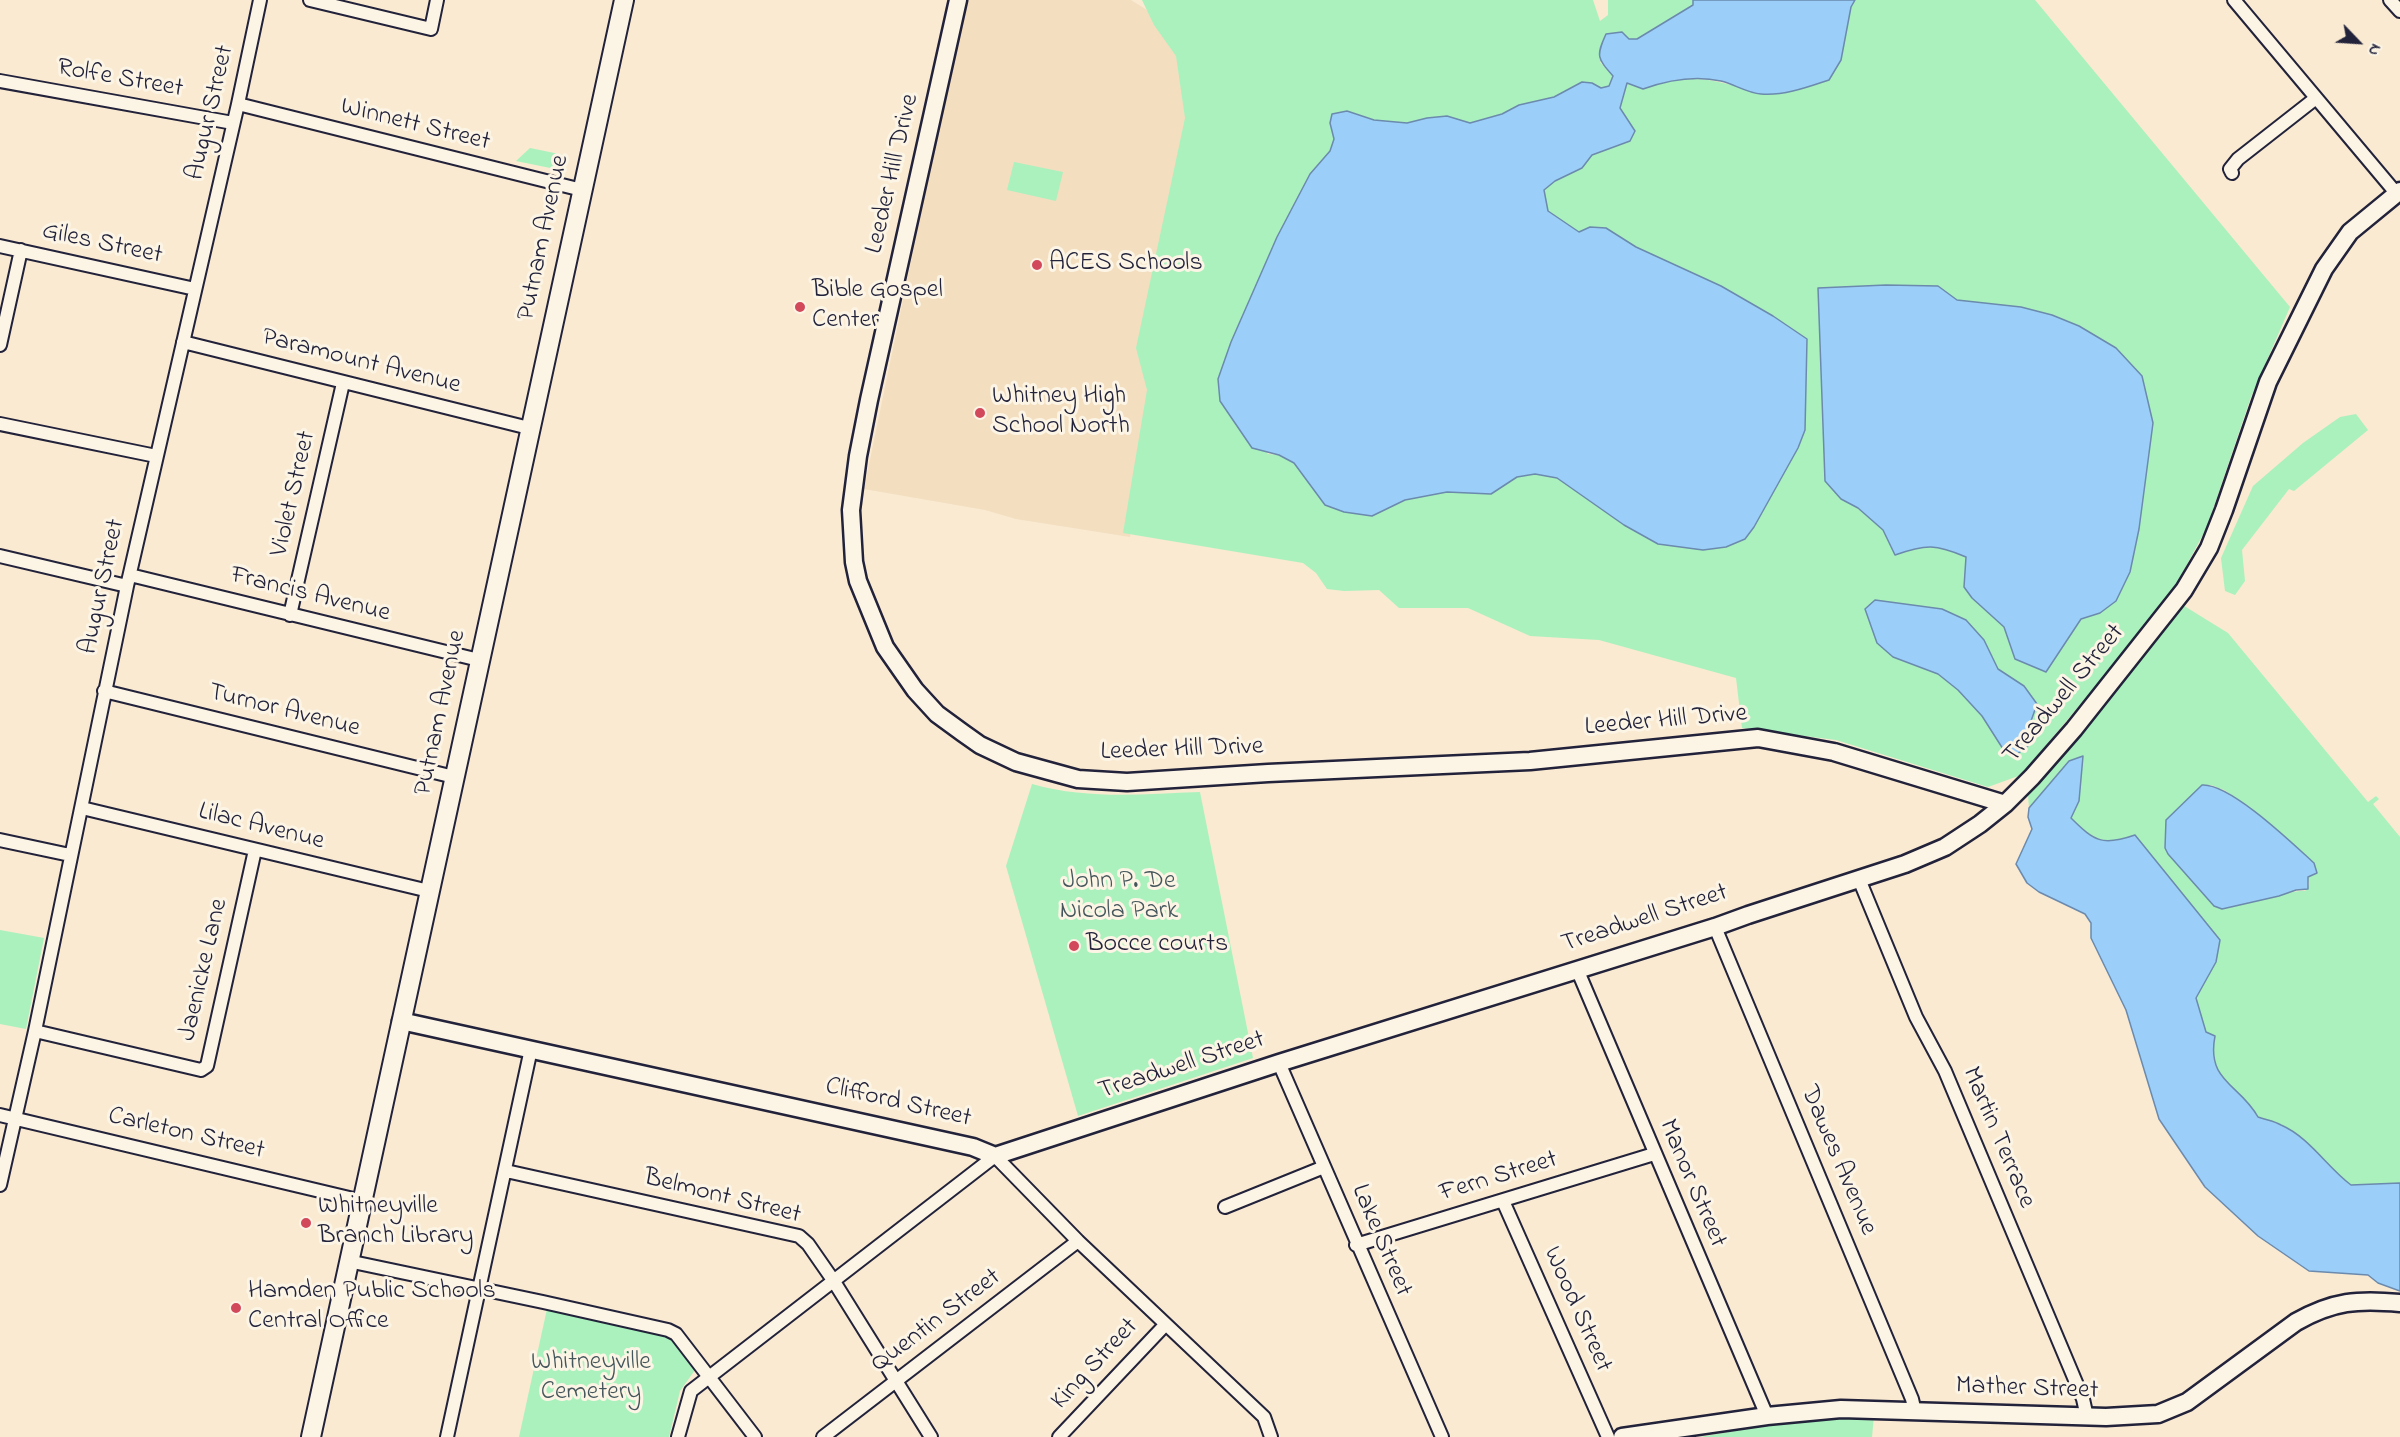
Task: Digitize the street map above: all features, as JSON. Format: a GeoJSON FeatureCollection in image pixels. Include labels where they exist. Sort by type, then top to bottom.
{"type":"FeatureCollection","features":[{"type":"Feature","properties":{"kind":"main road","name":"Putnam Avenue"},"geometry":{"type":"LineString","coordinates":[[311,1437],[624,0]]}},
{"type":"Feature","properties":{"kind":"street","name":"Augur Street"},"geometry":{"type":"LineString","coordinates":[[0,1185],[35,1031],[128,580],[260,0]]}},
{"type":"Feature","properties":{"kind":"street"},"geometry":{"type":"LineString","coordinates":[[310,0],[431,29],[437,0]]}},
{"type":"Feature","properties":{"kind":"street","name":"Leeder Hill Drive"},"geometry":{"type":"LineString","coordinates":[[958,0],[869,400],[851,510],[854,562],[858,581],[881,638],[903,676],[937,714],[980,745],[997,754],[1034,768],[1078,779],[1127,783],[1268,773],[1530,761],[1758,738],[1834,752],[2005,804]]}},
{"type":"Feature","properties":{"kind":"street"},"geometry":{"type":"LineString","coordinates":[[2234,0],[2398,192]]}},
{"type":"Feature","properties":{"kind":"street"},"geometry":{"type":"LineString","coordinates":[[2390,0],[2400,11]]}},
{"type":"Feature","properties":{"kind":"street","name":"Rolfe Street"},"geometry":{"type":"LineString","coordinates":[[0,81],[233,123]]}},
{"type":"Feature","properties":{"kind":"street"},"geometry":{"type":"LineString","coordinates":[[2232,173],[2230,168],[2238,159],[2316,98]]}},
{"type":"Feature","properties":{"kind":"street","name":"Winnett Street"},"geometry":{"type":"LineString","coordinates":[[238,104],[582,190]]}},
{"type":"Feature","properties":{"kind":"street","name":"Treadwell Street"},"geometry":{"type":"LineString","coordinates":[[678,1437],[692,1391],[996,1156],[1279,1063],[1715,927],[1905,864],[1945,847],[1980,824],[2005,804],[2074,729],[2189,582],[2213,538],[2239,469],[2260,400],[2311,293],[2334,251],[2350,232],[2398,192]]}},
{"type":"Feature","properties":{"kind":"street","name":"Giles Street"},"geometry":{"type":"LineString","coordinates":[[0,246],[195,289]]}},
{"type":"Feature","properties":{"kind":"street"},"geometry":{"type":"LineString","coordinates":[[0,345],[21,250]]}},
{"type":"Feature","properties":{"kind":"street","name":"Paramount Avenue"},"geometry":{"type":"LineString","coordinates":[[183,342],[529,428]]}},
{"type":"Feature","properties":{"kind":"street","name":"Violet Street"},"geometry":{"type":"LineString","coordinates":[[290,615],[343,383]]}},
{"type":"Feature","properties":{"kind":"street"},"geometry":{"type":"LineString","coordinates":[[0,424],[156,456]]}},
{"type":"Feature","properties":{"kind":"street","name":"Francis Avenue"},"geometry":{"type":"LineString","coordinates":[[0,556],[128,580],[290,615],[479,660]]}},
{"type":"Feature","properties":{"kind":"street","name":"Turnor Avenue"},"geometry":{"type":"LineString","coordinates":[[104,691],[454,777]]}},
{"type":"Feature","properties":{"kind":"street","name":"Lilac Avenue"},"geometry":{"type":"LineString","coordinates":[[82,808],[429,891]]}},
{"type":"Feature","properties":{"kind":"street"},"geometry":{"type":"LineString","coordinates":[[0,840],[70,855]]}},
{"type":"Feature","properties":{"kind":"street","name":"Jaenicke Lane"},"geometry":{"type":"LineString","coordinates":[[35,1031],[190,1068],[204,1069],[207,1066],[255,850]]}},
{"type":"Feature","properties":{"kind":"street","name":"Martin Terrace"},"geometry":{"type":"LineString","coordinates":[[1860,879],[1916,1017],[1945,1071],[2083,1399],[2087,1416]]}},
{"type":"Feature","properties":{"kind":"street","name":"Dawes Avenue"},"geometry":{"type":"LineString","coordinates":[[1715,927],[1912,1399],[1915,1412]]}},
{"type":"Feature","properties":{"kind":"street","name":"Manor Street"},"geometry":{"type":"LineString","coordinates":[[1577,969],[1767,1416]]}},
{"type":"Feature","properties":{"kind":"street","name":"Clifford Street"},"geometry":{"type":"LineString","coordinates":[[401,1021],[973,1147],[996,1156],[1078,1241],[1264,1417],[1271,1437]]}},
{"type":"Feature","properties":{"kind":"street"},"geometry":{"type":"LineString","coordinates":[[447,1437],[481,1289],[531,1049]]}},
{"type":"Feature","properties":{"kind":"street","name":"Lake Street"},"geometry":{"type":"LineString","coordinates":[[1279,1063],[1356,1245],[1442,1437]]}},
{"type":"Feature","properties":{"kind":"street","name":"Carleton Street"},"geometry":{"type":"LineString","coordinates":[[0,1114],[362,1201]]}},
{"type":"Feature","properties":{"kind":"street","name":"Fern Street"},"geometry":{"type":"LineString","coordinates":[[1356,1245],[1654,1154]]}},
{"type":"Feature","properties":{"kind":"street"},"geometry":{"type":"LineString","coordinates":[[1225,1207],[1324,1167]]}},
{"type":"Feature","properties":{"kind":"street","name":"Belmont Street"},"geometry":{"type":"LineString","coordinates":[[506,1171],[791,1233],[808,1244],[833,1280],[931,1437]]}},
{"type":"Feature","properties":{"kind":"street","name":"Wood Street"},"geometry":{"type":"LineString","coordinates":[[1503,1201],[1608,1437]]}},
{"type":"Feature","properties":{"kind":"street","name":"Quentin Street"},"geometry":{"type":"LineString","coordinates":[[823,1437],[1078,1241]]}},
{"type":"Feature","properties":{"kind":"street"},"geometry":{"type":"LineString","coordinates":[[348,1261],[668,1330],[676,1335],[755,1437]]}},
{"type":"Feature","properties":{"kind":"street","name":"Mather Street"},"geometry":{"type":"LineString","coordinates":[[1622,1437],[1687,1432],[1767,1416],[1841,1409],[2143,1417],[2174,1409],[2187,1402],[2313,1312],[2358,1300],[2400,1303]]}},
{"type":"Feature","properties":{"kind":"street","name":"King Street"},"geometry":{"type":"LineString","coordinates":[[1059,1437],[1165,1325]]}},
{"type":"Feature","properties":{"kind":"shaded area","name":"ACES Schools"},"geometry":{"type":"Polygon","coordinates":[[[965,0],[1131,0],[1213,51],[1130,537],[1016,519],[985,510],[864,489],[965,0]]]}},
{"type":"Feature","properties":{"kind":"green space"},"geometry":{"type":"Polygon","coordinates":[[[1142,0],[1593,0],[1600,21],[1608,15],[1608,0],[1693,0],[1693,5],[1637,39],[1629,39],[1600,62],[1613,76],[1609,86],[1601,88],[1582,82],[1554,97],[1519,105],[1502,114],[1470,123],[1447,116],[1407,123],[1374,120],[1347,111],[1330,123],[1334,139],[1330,151],[1310,174],[1277,237],[1231,342],[1218,379],[1220,401],[1229,412],[1268,454],[1279,455],[1294,463],[1325,505],[1372,516],[1405,500],[1447,492],[1491,494],[1517,477],[1535,474],[1557,478],[1624,525],[1658,544],[1754,527],[1805,430],[1807,339],[1721,286],[1636,247],[1606,228],[1590,227],[1579,232],[1548,211],[1543,190],[1555,181],[1582,168],[1592,155],[1630,141],[1626,118],[1620,108],[1627,83],[1643,89],[1675,80],[1715,81],[1760,94],[1841,60],[1851,7],[1855,0],[2035,0],[2290,307],[2251,397],[2207,527],[2176,585],[2131,644],[2021,775],[1988,787],[1836,740],[1742,728],[1736,678],[1599,640],[1530,636],[1468,608],[1399,608],[1379,590],[1327,589],[1316,573],[1303,563],[1123,533],[1147,390],[1136,348],[1185,118],[1176,56],[1154,25],[1142,0]],[[1886,285],[1818,288],[1841,499],[1858,508],[1883,530],[1895,555],[1931,547],[1966,557],[1972,598],[2004,627],[2015,659],[2057,654],[2081,619],[2100,613],[2139,529],[2144,484],[2116,348],[2079,326],[2052,315],[2021,307],[1957,300],[1938,286],[1886,285]]]}},
{"type":"Feature","properties":{"kind":"green space"},"geometry":{"type":"Polygon","coordinates":[[[530,148],[564,155],[560,170],[516,161],[530,148]]]}},
{"type":"Feature","properties":{"kind":"green space"},"geometry":{"type":"Polygon","coordinates":[[[1014,162],[1063,172],[1056,201],[1007,190],[1014,162]]]}},
{"type":"Feature","properties":{"kind":"green space"},"geometry":{"type":"Polygon","coordinates":[[[2356,414],[2368,430],[2294,491],[2289,489],[2242,550],[2245,581],[2235,595],[2225,591],[2221,558],[2253,486],[2303,443],[2340,417],[2356,414]]]}},
{"type":"Feature","properties":{"kind":"green space"},"geometry":{"type":"Polygon","coordinates":[[[2181,604],[2228,633],[2368,802],[2376,796],[2379,799],[2373,804],[2400,837],[2400,1183],[2351,1185],[2293,1133],[2281,1125],[2258,1117],[2251,1106],[2220,1073],[2215,1063],[2215,1036],[2206,1032],[2196,998],[2216,962],[2135,836],[2114,840],[2100,839],[2086,832],[2071,818],[2079,801],[2069,761],[2029,808],[2028,794],[2181,604]],[[2202,785],[2166,820],[2166,848],[2168,854],[2214,906],[2222,909],[2278,895],[2305,891],[2309,885],[2308,877],[2314,875],[2300,850],[2239,800],[2211,785],[2202,785]]]}},
{"type":"Feature","properties":{"kind":"green space","name":"John P. De Nicola Park"},"geometry":{"type":"Polygon","coordinates":[[[1032,784],[1095,794],[1200,792],[1253,1058],[1078,1116],[1006,866],[1032,784]]]}},
{"type":"Feature","properties":{"kind":"green space"},"geometry":{"type":"Polygon","coordinates":[[[0,930],[44,938],[26,1029],[0,1024],[0,930]]]}},
{"type":"Feature","properties":{"kind":"green space","name":"Whitneyville Cemetery"},"geometry":{"type":"Polygon","coordinates":[[[547,1309],[669,1337],[695,1370],[680,1391],[669,1437],[519,1437],[547,1309]]]}},
{"type":"Feature","properties":{"kind":"green space"},"geometry":{"type":"Polygon","coordinates":[[[1874,1415],[1872,1437],[1699,1437],[1805,1419],[1874,1415]]]}},
{"type":"Feature","properties":{"kind":"water"},"geometry":{"type":"Polygon","coordinates":[[[1693,0],[1855,0],[1851,7],[1841,60],[1829,80],[1778,94],[1756,93],[1721,81],[1701,78],[1672,81],[1643,89],[1627,83],[1620,108],[1635,131],[1630,141],[1592,155],[1582,168],[1555,181],[1544,190],[1548,211],[1579,232],[1590,227],[1606,228],[1636,247],[1721,286],[1807,339],[1805,430],[1798,448],[1745,539],[1726,547],[1703,550],[1658,544],[1624,525],[1557,478],[1535,474],[1517,477],[1491,494],[1447,492],[1405,500],[1372,516],[1344,512],[1325,505],[1294,463],[1279,455],[1252,448],[1220,401],[1218,379],[1231,342],[1277,237],[1310,174],[1330,151],[1334,139],[1330,123],[1332,114],[1347,111],[1374,120],[1407,123],[1447,116],[1470,123],[1502,114],[1519,105],[1554,97],[1582,82],[1592,83],[1601,88],[1609,86],[1613,76],[1601,61],[1600,56],[1606,34],[1622,32],[1629,39],[1637,39],[1693,5],[1693,0]]]}},
{"type":"Feature","properties":{"kind":"water"},"geometry":{"type":"Polygon","coordinates":[[[1886,285],[1938,286],[1957,300],[2021,307],[2052,315],[2079,326],[2116,348],[2142,376],[2153,423],[2139,529],[2130,572],[2116,601],[2100,613],[2081,619],[2046,672],[2015,659],[2004,627],[1972,598],[1964,587],[1966,557],[1931,547],[1895,555],[1883,530],[1858,508],[1841,499],[1825,481],[1818,288],[1886,285]]]}},
{"type":"Feature","properties":{"kind":"water"},"geometry":{"type":"Polygon","coordinates":[[[1875,600],[1942,609],[1966,620],[1984,640],[1998,669],[2024,686],[2037,704],[2031,721],[2032,743],[2016,755],[2003,749],[1982,716],[1958,690],[1938,674],[1893,657],[1877,643],[1865,609],[1875,600]]]}},
{"type":"Feature","properties":{"kind":"water"},"geometry":{"type":"Polygon","coordinates":[[[2083,756],[2079,801],[2071,818],[2093,837],[2100,840],[2115,840],[2135,835],[2220,940],[2216,962],[2196,998],[2206,1032],[2215,1036],[2215,1063],[2220,1073],[2251,1106],[2258,1117],[2291,1130],[2351,1185],[2400,1183],[2400,1291],[2378,1283],[2368,1275],[2309,1271],[2258,1236],[2205,1187],[2159,1119],[2126,1010],[2091,938],[2091,923],[2085,914],[2039,892],[2027,883],[2016,864],[2032,829],[2028,817],[2029,808],[2069,761],[2083,756]]]}},
{"type":"Feature","properties":{"kind":"water"},"geometry":{"type":"Polygon","coordinates":[[[2202,785],[2214,787],[2244,804],[2314,863],[2317,873],[2308,877],[2308,889],[2222,909],[2214,906],[2165,848],[2166,820],[2202,785]]]}},
{"type":"Feature","properties":{"kind":"place","name":"ACES Schools"},"geometry":{"type":"Point","coordinates":[1037,265]}},
{"type":"Feature","properties":{"kind":"place","name":"Bible Gospel Center"},"geometry":{"type":"Point","coordinates":[800,307]}},
{"type":"Feature","properties":{"kind":"place","name":"Whitney High School North"},"geometry":{"type":"Point","coordinates":[980,413]}},
{"type":"Feature","properties":{"kind":"place","name":"Bocce courts"},"geometry":{"type":"Point","coordinates":[1074,946]}},
{"type":"Feature","properties":{"kind":"place","name":"Whitneyville Branch Library"},"geometry":{"type":"Point","coordinates":[306,1223]}},
{"type":"Feature","properties":{"kind":"place","name":"Hamden Public Schools Central Office"},"geometry":{"type":"Point","coordinates":[236,1308]}}]}
